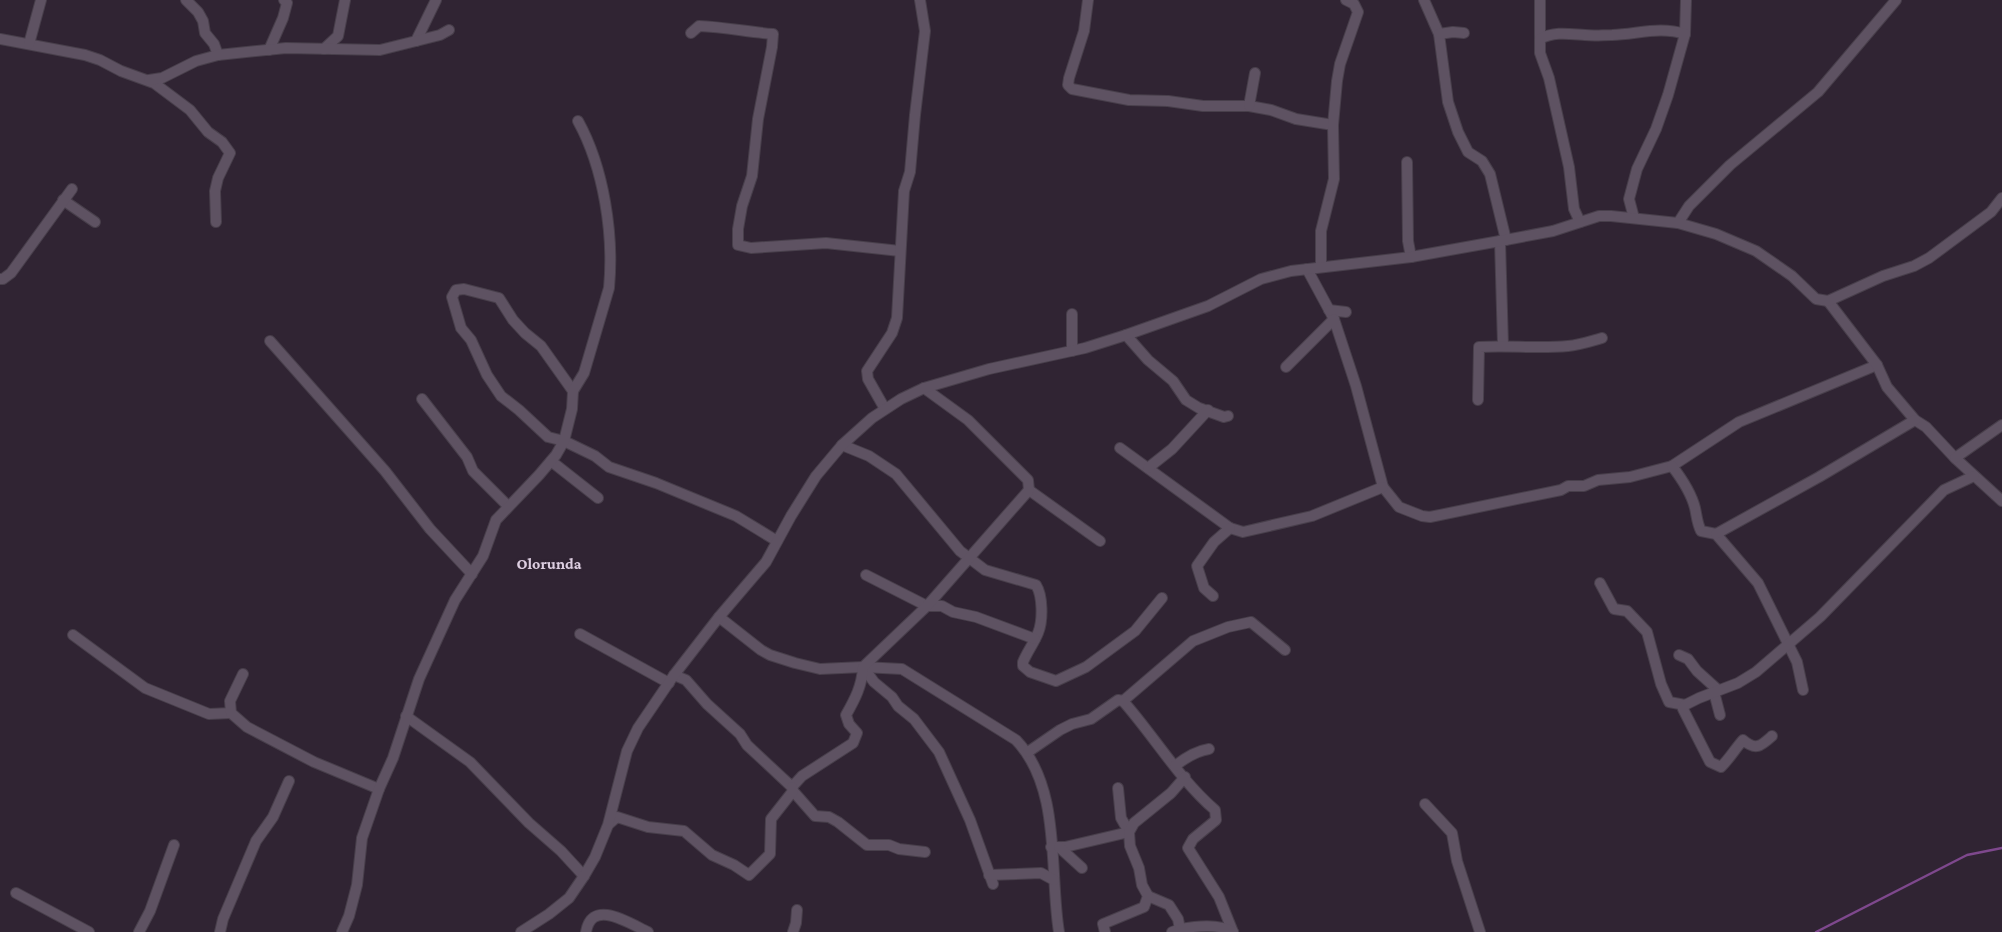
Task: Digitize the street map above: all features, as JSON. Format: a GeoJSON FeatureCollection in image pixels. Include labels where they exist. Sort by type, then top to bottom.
{"type":"FeatureCollection","features":[{"type":"Feature","properties":{"kind":"street"},"geometry":{"type":"LineString","coordinates":[[29,44],[41,0]]}},
{"type":"Feature","properties":{"kind":"street"},"geometry":{"type":"LineString","coordinates":[[186,0],[198,12],[203,21],[205,33],[214,44],[218,55]]}},
{"type":"Feature","properties":{"kind":"street"},"geometry":{"type":"LineString","coordinates":[[269,50],[283,18],[287,2],[284,0]]}},
{"type":"Feature","properties":{"kind":"street"},"geometry":{"type":"LineString","coordinates":[[324,49],[338,36],[344,0]]}},
{"type":"Feature","properties":{"kind":"street"},"geometry":{"type":"LineString","coordinates":[[416,41],[436,0]]}},
{"type":"Feature","properties":{"kind":"street"},"geometry":{"type":"LineString","coordinates":[[885,410],[868,379],[867,371],[892,333],[897,318],[904,191],[910,172],[925,31],[920,0]]}},
{"type":"Feature","properties":{"kind":"street"},"geometry":{"type":"LineString","coordinates":[[1088,0],[1084,31],[1068,78],[1068,85],[1072,89],[1128,100],[1168,101],[1204,106],[1249,106],[1271,110],[1296,119],[1333,125]]}},
{"type":"Feature","properties":{"kind":"street"},"geometry":{"type":"LineString","coordinates":[[1321,267],[1321,231],[1334,179],[1333,125],[1340,64],[1358,12],[1354,4],[1346,0]]}},
{"type":"Feature","properties":{"kind":"street"},"geometry":{"type":"LineString","coordinates":[[1424,0],[1438,34],[1448,102],[1458,132],[1468,152],[1482,161],[1490,174],[1503,241],[1503,345]]}},
{"type":"Feature","properties":{"kind":"street"},"geometry":{"type":"LineString","coordinates":[[1540,0],[1540,53],[1549,78],[1569,167],[1574,209],[1580,222]]}},
{"type":"Feature","properties":{"kind":"street"},"geometry":{"type":"LineString","coordinates":[[1634,218],[1629,200],[1637,169],[1656,130],[1668,95],[1685,34],[1686,0]]}},
{"type":"Feature","properties":{"kind":"street"},"geometry":{"type":"LineString","coordinates":[[1678,223],[1689,206],[1730,165],[1818,92],[1896,0]]}},
{"type":"Feature","properties":{"kind":"street"},"geometry":{"type":"LineString","coordinates":[[691,33],[700,26],[725,27],[773,34],[766,85],[758,119],[752,176],[742,206],[738,229],[738,245],[751,248],[826,243],[900,251]]}},
{"type":"Feature","properties":{"kind":"street"},"geometry":{"type":"LineString","coordinates":[[149,80],[162,78],[178,72],[196,61],[218,55],[286,48],[380,50],[440,35],[449,30]]}},
{"type":"Feature","properties":{"kind":"street"},"geometry":{"type":"LineString","coordinates":[[1540,39],[1546,35],[1611,35],[1649,30],[1673,30],[1685,34]]}},
{"type":"Feature","properties":{"kind":"street"},"geometry":{"type":"LineString","coordinates":[[1438,34],[1464,33]]}},
{"type":"Feature","properties":{"kind":"street"},"geometry":{"type":"LineString","coordinates":[[0,39],[85,55],[100,60],[121,71],[149,80],[190,110],[208,132],[230,153],[218,178],[215,190],[216,222]]}},
{"type":"Feature","properties":{"kind":"street"},"geometry":{"type":"LineString","coordinates":[[1249,106],[1255,73]]}},
{"type":"Feature","properties":{"kind":"street"},"geometry":{"type":"LineString","coordinates":[[342,932],[349,916],[356,885],[362,838],[379,789],[393,758],[418,678],[455,600],[482,556],[491,528],[508,506],[551,461],[564,441],[572,409],[573,391],[584,373],[608,288],[610,274],[606,203],[597,167],[578,121]]}},
{"type":"Feature","properties":{"kind":"street"},"geometry":{"type":"LineString","coordinates":[[1407,162],[1408,241],[1411,257]]}},
{"type":"Feature","properties":{"kind":"street"},"geometry":{"type":"LineString","coordinates":[[0,278],[3,279],[12,273],[72,189]]}},
{"type":"Feature","properties":{"kind":"street"},"geometry":{"type":"LineString","coordinates":[[521,932],[569,898],[584,876],[608,825],[627,751],[638,728],[719,617],[766,562],[791,516],[816,476],[842,445],[872,418],[902,398],[924,388],[989,369],[1072,351],[1126,335],[1208,306],[1261,279],[1307,269],[1411,257],[1503,241],[1552,231],[1598,216],[1678,223],[1716,234],[1756,251],[1792,276],[1816,299],[1828,301],[1929,258],[1991,212],[2002,198]]}},
{"type":"Feature","properties":{"kind":"street"},"geometry":{"type":"LineString","coordinates":[[63,200],[95,222]]}},
{"type":"Feature","properties":{"kind":"street"},"geometry":{"type":"LineString","coordinates":[[1307,269],[1331,315],[1356,386],[1383,487],[1399,507],[1422,516],[1430,517],[1561,490],[1568,486],[1584,486],[1598,480],[1630,477],[1672,466],[1739,422],[1877,365]]}},
{"type":"Feature","properties":{"kind":"street"},"geometry":{"type":"LineString","coordinates":[[573,391],[541,346],[513,320],[499,298],[464,289],[456,290],[452,297],[461,328],[471,340],[487,375],[501,396],[520,410],[548,437],[564,441],[595,456],[608,467],[664,486],[736,516],[777,541]]}},
{"type":"Feature","properties":{"kind":"street"},"geometry":{"type":"LineString","coordinates":[[1828,301],[1850,327],[1877,365],[1887,387],[1915,420],[1926,427],[1955,458],[2002,501]]}},
{"type":"Feature","properties":{"kind":"street"},"geometry":{"type":"LineString","coordinates":[[1286,366],[1331,315],[1346,312]]}},
{"type":"Feature","properties":{"kind":"street"},"geometry":{"type":"LineString","coordinates":[[1072,314],[1072,351]]}},
{"type":"Feature","properties":{"kind":"street"},"geometry":{"type":"LineString","coordinates":[[1126,335],[1148,360],[1173,381],[1186,400],[1199,408],[1224,417],[1228,416]]}},
{"type":"Feature","properties":{"kind":"street"},"geometry":{"type":"LineString","coordinates":[[1478,400],[1479,347],[1503,345],[1536,348],[1570,346],[1602,338]]}},
{"type":"Feature","properties":{"kind":"street"},"geometry":{"type":"LineString","coordinates":[[270,341],[385,471],[430,529],[472,574]]}},
{"type":"Feature","properties":{"kind":"street"},"geometry":{"type":"LineString","coordinates":[[608,825],[617,816],[648,827],[684,831],[712,855],[734,865],[748,875],[770,854],[771,819],[802,776],[853,743],[856,733],[849,724],[846,715],[858,695],[863,667],[927,606],[968,557],[1029,490],[1028,480],[968,420],[924,388]]}},
{"type":"Feature","properties":{"kind":"street"},"geometry":{"type":"LineString","coordinates":[[422,399],[461,448],[473,471],[508,506]]}},
{"type":"Feature","properties":{"kind":"street"},"geometry":{"type":"LineString","coordinates":[[1148,468],[1172,449],[1208,410]]}},
{"type":"Feature","properties":{"kind":"street"},"geometry":{"type":"LineString","coordinates":[[1716,534],[1819,477],[1915,420]]}},
{"type":"Feature","properties":{"kind":"street"},"geometry":{"type":"LineString","coordinates":[[1955,458],[2002,425]]}},
{"type":"Feature","properties":{"kind":"street"},"geometry":{"type":"LineString","coordinates":[[842,445],[869,456],[896,474],[946,536],[960,551],[985,570],[1036,585],[1040,595],[1040,622],[1034,639],[1022,662],[1023,666],[1030,672],[1056,682],[1086,667],[1135,630],[1162,598]]}},
{"type":"Feature","properties":{"kind":"street"},"geometry":{"type":"LineString","coordinates":[[1120,448],[1230,528],[1243,532],[1312,516],[1383,487]]}},
{"type":"Feature","properties":{"kind":"street"},"geometry":{"type":"LineString","coordinates":[[551,461],[598,498]]}},
{"type":"Feature","properties":{"kind":"street"},"geometry":{"type":"LineString","coordinates":[[1672,466],[1686,484],[1701,531],[1716,534],[1758,583],[1797,662],[1804,690]]}},
{"type":"Feature","properties":{"kind":"street"},"geometry":{"type":"LineString","coordinates":[[1600,583],[1614,609],[1627,611],[1647,632],[1661,684],[1669,702],[1685,705],[1738,683],[1756,672],[1820,618],[1944,490],[1974,476]]}},
{"type":"Feature","properties":{"kind":"street"},"geometry":{"type":"LineString","coordinates":[[1029,490],[1100,541]]}},
{"type":"Feature","properties":{"kind":"street"},"geometry":{"type":"LineString","coordinates":[[1213,596],[1204,588],[1197,566],[1214,542],[1230,528]]}},
{"type":"Feature","properties":{"kind":"street"},"geometry":{"type":"LineString","coordinates":[[866,574],[927,606],[942,606],[1034,639]]}},
{"type":"Feature","properties":{"kind":"street"},"geometry":{"type":"LineString","coordinates":[[719,617],[770,655],[795,663],[820,669],[863,667],[902,669],[1016,740],[1028,752],[1043,790],[1049,814],[1055,847],[1054,880],[1059,932]]}},
{"type":"Feature","properties":{"kind":"street"},"geometry":{"type":"LineString","coordinates":[[1123,701],[1193,641],[1228,627],[1251,622],[1285,650]]}},
{"type":"Feature","properties":{"kind":"street"},"geometry":{"type":"LineString","coordinates":[[580,634],[672,679],[686,680],[707,704],[740,734],[747,745],[793,789],[814,816],[830,817],[867,845],[889,845],[898,849],[926,852]]}},
{"type":"Feature","properties":{"kind":"street"},"geometry":{"type":"LineString","coordinates":[[73,635],[145,688],[209,714],[231,713],[247,727],[314,762],[379,789]]}},
{"type":"Feature","properties":{"kind":"street"},"geometry":{"type":"LineString","coordinates":[[1679,655],[1688,658],[1697,671],[1716,691],[1720,715]]}},
{"type":"Feature","properties":{"kind":"street"},"geometry":{"type":"LineString","coordinates":[[863,667],[874,682],[892,696],[898,706],[914,720],[939,752],[970,820],[991,879],[1041,873],[1054,880]]}},
{"type":"Feature","properties":{"kind":"street"},"geometry":{"type":"LineString","coordinates":[[231,713],[230,701],[243,674]]}},
{"type":"Feature","properties":{"kind":"street"},"geometry":{"type":"LineString","coordinates":[[1028,752],[1060,730],[1072,724],[1091,719],[1118,700],[1123,701],[1202,798],[1215,810],[1216,820],[1193,839],[1188,848],[1219,897],[1233,932],[1226,928],[1195,926],[1176,931],[1178,919],[1169,905],[1148,896],[1142,886],[1139,868],[1130,846],[1128,832],[1120,818],[1118,788]]}},
{"type":"Feature","properties":{"kind":"street"},"geometry":{"type":"LineString","coordinates":[[1685,705],[1683,709],[1710,762],[1721,767],[1729,759],[1731,752],[1744,740],[1750,746],[1755,747],[1772,736]]}},
{"type":"Feature","properties":{"kind":"street"},"geometry":{"type":"LineString","coordinates":[[406,716],[470,762],[529,824],[561,851],[584,876]]}},
{"type":"Feature","properties":{"kind":"street"},"geometry":{"type":"LineString","coordinates":[[1175,766],[1186,758],[1208,749]]}},
{"type":"Feature","properties":{"kind":"street"},"geometry":{"type":"LineString","coordinates":[[1055,847],[1128,832],[1134,822],[1171,794],[1185,777]]}},
{"type":"Feature","properties":{"kind":"street"},"geometry":{"type":"LineString","coordinates":[[220,932],[223,919],[256,841],[273,817],[289,780]]}},
{"type":"Feature","properties":{"kind":"street"},"geometry":{"type":"LineString","coordinates":[[1425,804],[1452,833],[1456,861],[1480,932]]}},
{"type":"Feature","properties":{"kind":"street"},"geometry":{"type":"LineString","coordinates":[[139,932],[150,911],[174,846]]}},
{"type":"Feature","properties":{"kind":"street"},"geometry":{"type":"LineString","coordinates":[[1055,847],[1082,868]]}},
{"type":"Feature","properties":{"kind":"street"},"geometry":{"type":"LineString","coordinates":[[16,893],[89,932]]}},
{"type":"Feature","properties":{"kind":"street"},"geometry":{"type":"LineString","coordinates":[[1105,932],[1103,924],[1144,907],[1148,896]]}},
{"type":"Feature","properties":{"kind":"street"},"geometry":{"type":"LineString","coordinates":[[792,932],[796,923],[797,910]]}},
{"type":"Feature","properties":{"kind":"street"},"geometry":{"type":"LineString","coordinates":[[586,932],[588,924],[594,917],[603,914],[624,920],[648,932]]}},
{"type":"Feature","properties":{"kind":"waterway"},"geometry":{"type":"LineString","coordinates":[[1816,932],[1967,855],[2002,848]]}},
{"type":"Feature","properties":{"kind":"district","name":"Olorunda"},"geometry":{"type":"Point","coordinates":[549,563]}}]}
